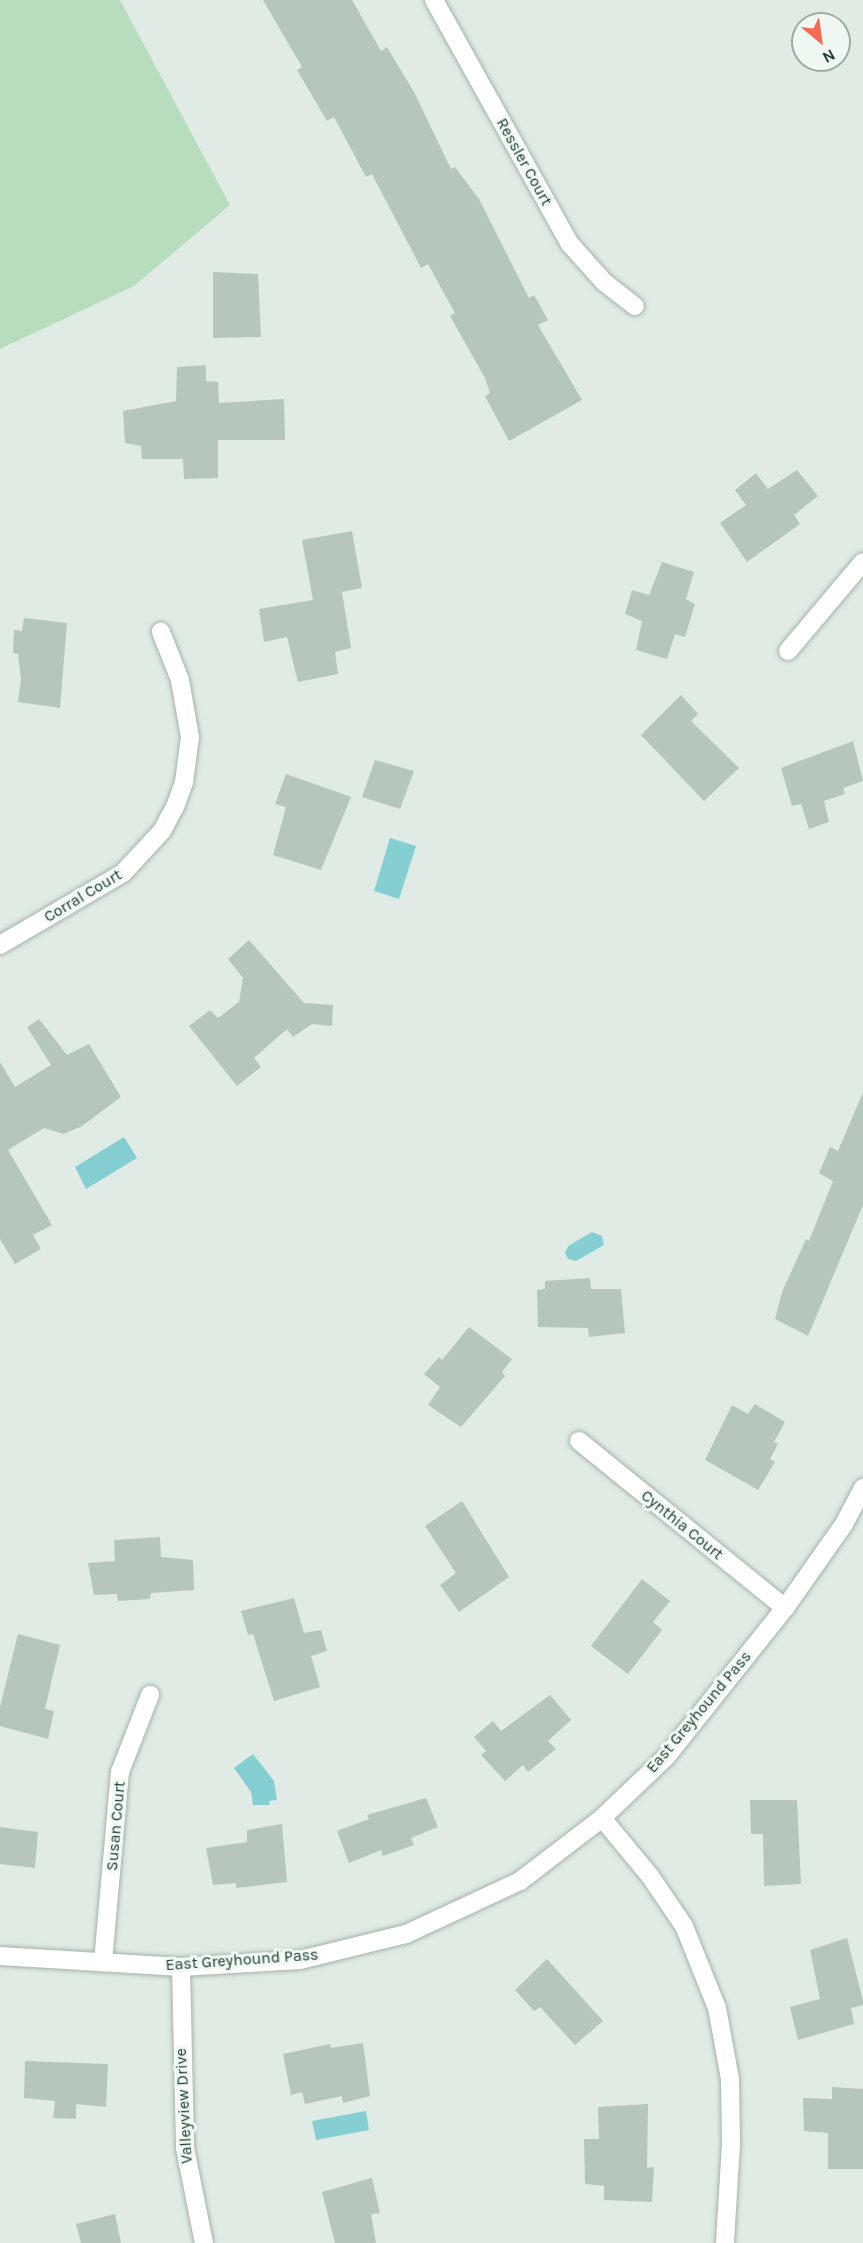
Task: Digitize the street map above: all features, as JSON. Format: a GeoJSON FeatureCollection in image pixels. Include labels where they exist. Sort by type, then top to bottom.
{"type":"FeatureCollection","features":[{"type":"Feature","properties":{"kind":"street","name":"Ressler Court"},"geometry":{"type":"LineString","coordinates":[[434,0],[570,244],[604,282],[635,306]]}},
{"type":"Feature","properties":{"kind":"street"},"geometry":{"type":"LineString","coordinates":[[788,651],[863,562]]}},
{"type":"Feature","properties":{"kind":"street","name":"Corral Court"},"geometry":{"type":"LineString","coordinates":[[0,945],[123,873],[162,831],[175,807],[184,782],[190,737],[180,680],[161,632]]}},
{"type":"Feature","properties":{"kind":"street","name":"Cynthia Court"},"geometry":{"type":"LineString","coordinates":[[579,1441],[785,1608]]}},
{"type":"Feature","properties":{"kind":"street","name":"East Greyhound Pass"},"geometry":{"type":"LineString","coordinates":[[0,1956],[182,1967],[300,1960],[406,1934],[520,1881],[602,1818],[666,1756],[785,1608],[844,1524],[863,1488]]}},
{"type":"Feature","properties":{"kind":"street","name":"Susan Court"},"geometry":{"type":"LineString","coordinates":[[104,1962],[120,1772],[150,1695]]}},
{"type":"Feature","properties":{"kind":"street"},"geometry":{"type":"LineString","coordinates":[[602,1818],[650,1876],[684,1926],[717,2008],[730,2079],[731,2144],[725,2243]]}},
{"type":"Feature","properties":{"kind":"street","name":"Valleyview Drive"},"geometry":{"type":"LineString","coordinates":[[182,1967],[185,2148],[204,2243]]}},
{"type":"Feature","properties":{"kind":"green space"},"geometry":{"type":"Polygon","coordinates":[[[0,0],[120,0],[230,205],[134,286],[0,349],[0,0]]]}},
{"type":"Feature","properties":{"kind":"water"},"geometry":{"type":"Polygon","coordinates":[[[390,838],[416,846],[399,899],[374,891],[390,838]]]}},
{"type":"Feature","properties":{"kind":"water"},"geometry":{"type":"Polygon","coordinates":[[[124,1137],[137,1158],[86,1189],[75,1167],[124,1137]]]}},
{"type":"Feature","properties":{"kind":"water"},"geometry":{"type":"Polygon","coordinates":[[[592,1232],[602,1236],[604,1245],[576,1261],[568,1259],[565,1253],[568,1246],[592,1232]]]}},
{"type":"Feature","properties":{"kind":"water"},"geometry":{"type":"Polygon","coordinates":[[[253,1754],[274,1781],[277,1800],[269,1801],[270,1805],[253,1805],[251,1792],[234,1768],[253,1754]]]}},
{"type":"Feature","properties":{"kind":"water"},"geometry":{"type":"Polygon","coordinates":[[[366,2111],[369,2130],[316,2140],[312,2121],[366,2111]]]}},
{"type":"Feature","properties":{"kind":"building"},"geometry":{"type":"Polygon","coordinates":[[[263,0],[352,0],[381,51],[387,47],[414,92],[451,169],[455,167],[479,199],[529,298],[534,295],[548,320],[538,325],[582,400],[509,441],[485,396],[490,393],[485,378],[450,316],[455,313],[428,264],[421,268],[372,174],[366,177],[334,117],[327,121],[297,70],[302,67],[263,0]]]}},
{"type":"Feature","properties":{"kind":"building"},"geometry":{"type":"Polygon","coordinates":[[[213,272],[258,274],[261,337],[213,338],[213,272]]]}},
{"type":"Feature","properties":{"kind":"building"},"geometry":{"type":"Polygon","coordinates":[[[206,365],[206,381],[218,382],[219,403],[284,399],[285,440],[218,440],[218,478],[184,479],[183,459],[142,459],[141,446],[125,443],[123,411],[176,401],[177,367],[206,365]]]}},
{"type":"Feature","properties":{"kind":"building"},"geometry":{"type":"Polygon","coordinates":[[[797,470],[818,496],[794,515],[800,524],[747,562],[720,523],[746,505],[735,490],[756,473],[768,489],[797,470]]]}},
{"type":"Feature","properties":{"kind":"building"},"geometry":{"type":"Polygon","coordinates":[[[352,531],[362,588],[342,592],[351,648],[335,652],[338,674],[298,682],[287,637],[264,642],[259,609],[313,600],[302,540],[352,531]]]}},
{"type":"Feature","properties":{"kind":"building"},"geometry":{"type":"Polygon","coordinates":[[[662,562],[694,572],[686,599],[695,604],[685,637],[675,634],[667,659],[636,650],[642,621],[625,614],[632,590],[649,595],[662,562]]]}},
{"type":"Feature","properties":{"kind":"building"},"geometry":{"type":"Polygon","coordinates":[[[24,618],[67,623],[60,708],[18,702],[21,679],[18,654],[13,653],[14,630],[22,631],[24,618]]]}},
{"type":"Feature","properties":{"kind":"building"},"geometry":{"type":"Polygon","coordinates":[[[681,695],[698,714],[691,721],[739,768],[704,801],[641,735],[681,695]]]}},
{"type":"Feature","properties":{"kind":"building"},"geometry":{"type":"Polygon","coordinates":[[[853,741],[863,781],[843,788],[845,794],[824,801],[829,822],[809,829],[801,804],[792,806],[781,768],[853,741]]]}},
{"type":"Feature","properties":{"kind":"building"},"geometry":{"type":"Polygon","coordinates":[[[375,760],[414,771],[400,809],[362,797],[375,760]]]}},
{"type":"Feature","properties":{"kind":"building"},"geometry":{"type":"Polygon","coordinates":[[[286,774],[351,797],[321,870],[273,855],[286,807],[275,804],[286,774]]]}},
{"type":"Feature","properties":{"kind":"building"},"geometry":{"type":"Polygon","coordinates":[[[249,940],[304,1003],[333,1005],[332,1026],[312,1024],[293,1037],[287,1029],[254,1058],[261,1067],[237,1086],[189,1026],[210,1010],[218,1018],[239,1002],[243,978],[228,959],[249,940]]]}},
{"type":"Feature","properties":{"kind":"building"},"geometry":{"type":"Polygon","coordinates":[[[39,1019],[67,1055],[89,1044],[121,1097],[82,1126],[64,1134],[44,1128],[8,1150],[52,1225],[33,1235],[41,1249],[15,1264],[0,1239],[0,1062],[15,1087],[51,1065],[27,1027],[39,1019]]]}},
{"type":"Feature","properties":{"kind":"building"},"geometry":{"type":"Polygon","coordinates":[[[863,1092],[863,1205],[808,1336],[775,1319],[782,1292],[806,1239],[809,1241],[833,1181],[819,1173],[830,1147],[838,1151],[863,1092]]]}},
{"type":"Feature","properties":{"kind":"building"},"geometry":{"type":"Polygon","coordinates":[[[590,1278],[591,1289],[621,1289],[625,1333],[589,1337],[588,1328],[538,1327],[537,1290],[545,1289],[545,1281],[590,1278]]]}},
{"type":"Feature","properties":{"kind":"building"},"geometry":{"type":"Polygon","coordinates":[[[469,1327],[512,1359],[502,1372],[505,1376],[461,1427],[428,1405],[440,1387],[424,1374],[439,1357],[442,1360],[469,1327]]]}},
{"type":"Feature","properties":{"kind":"building"},"geometry":{"type":"Polygon","coordinates":[[[755,1404],[785,1422],[774,1442],[778,1444],[770,1459],[775,1462],[758,1490],[705,1460],[732,1405],[748,1414],[755,1404]]]}},
{"type":"Feature","properties":{"kind":"building"},"geometry":{"type":"Polygon","coordinates":[[[462,1501],[509,1577],[459,1612],[440,1585],[456,1573],[425,1526],[462,1501]]]}},
{"type":"Feature","properties":{"kind":"building"},"geometry":{"type":"Polygon","coordinates":[[[160,1537],[161,1557],[193,1560],[194,1590],[151,1593],[150,1599],[118,1601],[117,1594],[94,1595],[88,1563],[115,1561],[114,1540],[160,1537]]]}},
{"type":"Feature","properties":{"kind":"building"},"geometry":{"type":"Polygon","coordinates":[[[642,1579],[670,1601],[653,1622],[662,1630],[628,1674],[591,1646],[642,1579]]]}},
{"type":"Feature","properties":{"kind":"building"},"geometry":{"type":"Polygon","coordinates":[[[294,1598],[304,1633],[321,1630],[327,1651],[311,1656],[320,1687],[274,1701],[253,1634],[248,1635],[241,1611],[294,1598]]]}},
{"type":"Feature","properties":{"kind":"building"},"geometry":{"type":"Polygon","coordinates":[[[18,1634],[60,1645],[45,1709],[54,1711],[48,1739],[0,1726],[0,1707],[18,1634]]]}},
{"type":"Feature","properties":{"kind":"building"},"geometry":{"type":"Polygon","coordinates":[[[550,1695],[571,1720],[548,1741],[556,1749],[528,1772],[523,1765],[505,1781],[481,1755],[486,1751],[474,1737],[493,1721],[501,1731],[550,1695]]]}},
{"type":"Feature","properties":{"kind":"building"},"geometry":{"type":"Polygon","coordinates":[[[426,1798],[438,1827],[411,1838],[414,1845],[383,1856],[381,1850],[349,1863],[337,1831],[369,1819],[367,1815],[426,1798]]]}},
{"type":"Feature","properties":{"kind":"building"},"geometry":{"type":"Polygon","coordinates":[[[750,1800],[797,1800],[801,1884],[764,1886],[763,1834],[751,1834],[750,1800]]]}},
{"type":"Feature","properties":{"kind":"building"},"geometry":{"type":"Polygon","coordinates":[[[282,1824],[287,1882],[236,1888],[236,1883],[213,1885],[206,1848],[247,1842],[247,1830],[282,1824]]]}},
{"type":"Feature","properties":{"kind":"building"},"geometry":{"type":"Polygon","coordinates":[[[0,1827],[38,1832],[35,1868],[0,1864],[0,1827]]]}},
{"type":"Feature","properties":{"kind":"building"},"geometry":{"type":"Polygon","coordinates":[[[847,1938],[863,2001],[863,2005],[851,2008],[854,2024],[798,2040],[790,2007],[820,1999],[810,1950],[847,1938]]]}},
{"type":"Feature","properties":{"kind":"building"},"geometry":{"type":"Polygon","coordinates":[[[547,1959],[603,2021],[575,2045],[540,2007],[534,2011],[515,1990],[547,1959]]]}},
{"type":"Feature","properties":{"kind":"building"},"geometry":{"type":"Polygon","coordinates":[[[363,2043],[370,2096],[343,2103],[342,2096],[305,2104],[302,2092],[291,2095],[283,2054],[330,2044],[331,2048],[363,2043]]]}},
{"type":"Feature","properties":{"kind":"building"},"geometry":{"type":"Polygon","coordinates":[[[25,2061],[108,2064],[106,2107],[76,2104],[76,2119],[53,2118],[55,2101],[24,2098],[25,2061]]]}},
{"type":"Feature","properties":{"kind":"building"},"geometry":{"type":"Polygon","coordinates":[[[832,2087],[863,2089],[863,2169],[828,2169],[828,2133],[804,2131],[803,2098],[832,2099],[832,2087]]]}},
{"type":"Feature","properties":{"kind":"building"},"geometry":{"type":"Polygon","coordinates":[[[648,2104],[647,2168],[654,2167],[652,2202],[604,2200],[604,2186],[585,2184],[584,2139],[599,2139],[598,2107],[648,2104]]]}},
{"type":"Feature","properties":{"kind":"building"},"geometry":{"type":"Polygon","coordinates":[[[372,2178],[380,2213],[371,2214],[376,2243],[335,2243],[322,2192],[372,2178]]]}},
{"type":"Feature","properties":{"kind":"building"},"geometry":{"type":"Polygon","coordinates":[[[115,2214],[121,2243],[81,2243],[76,2224],[115,2214]]]}}]}
